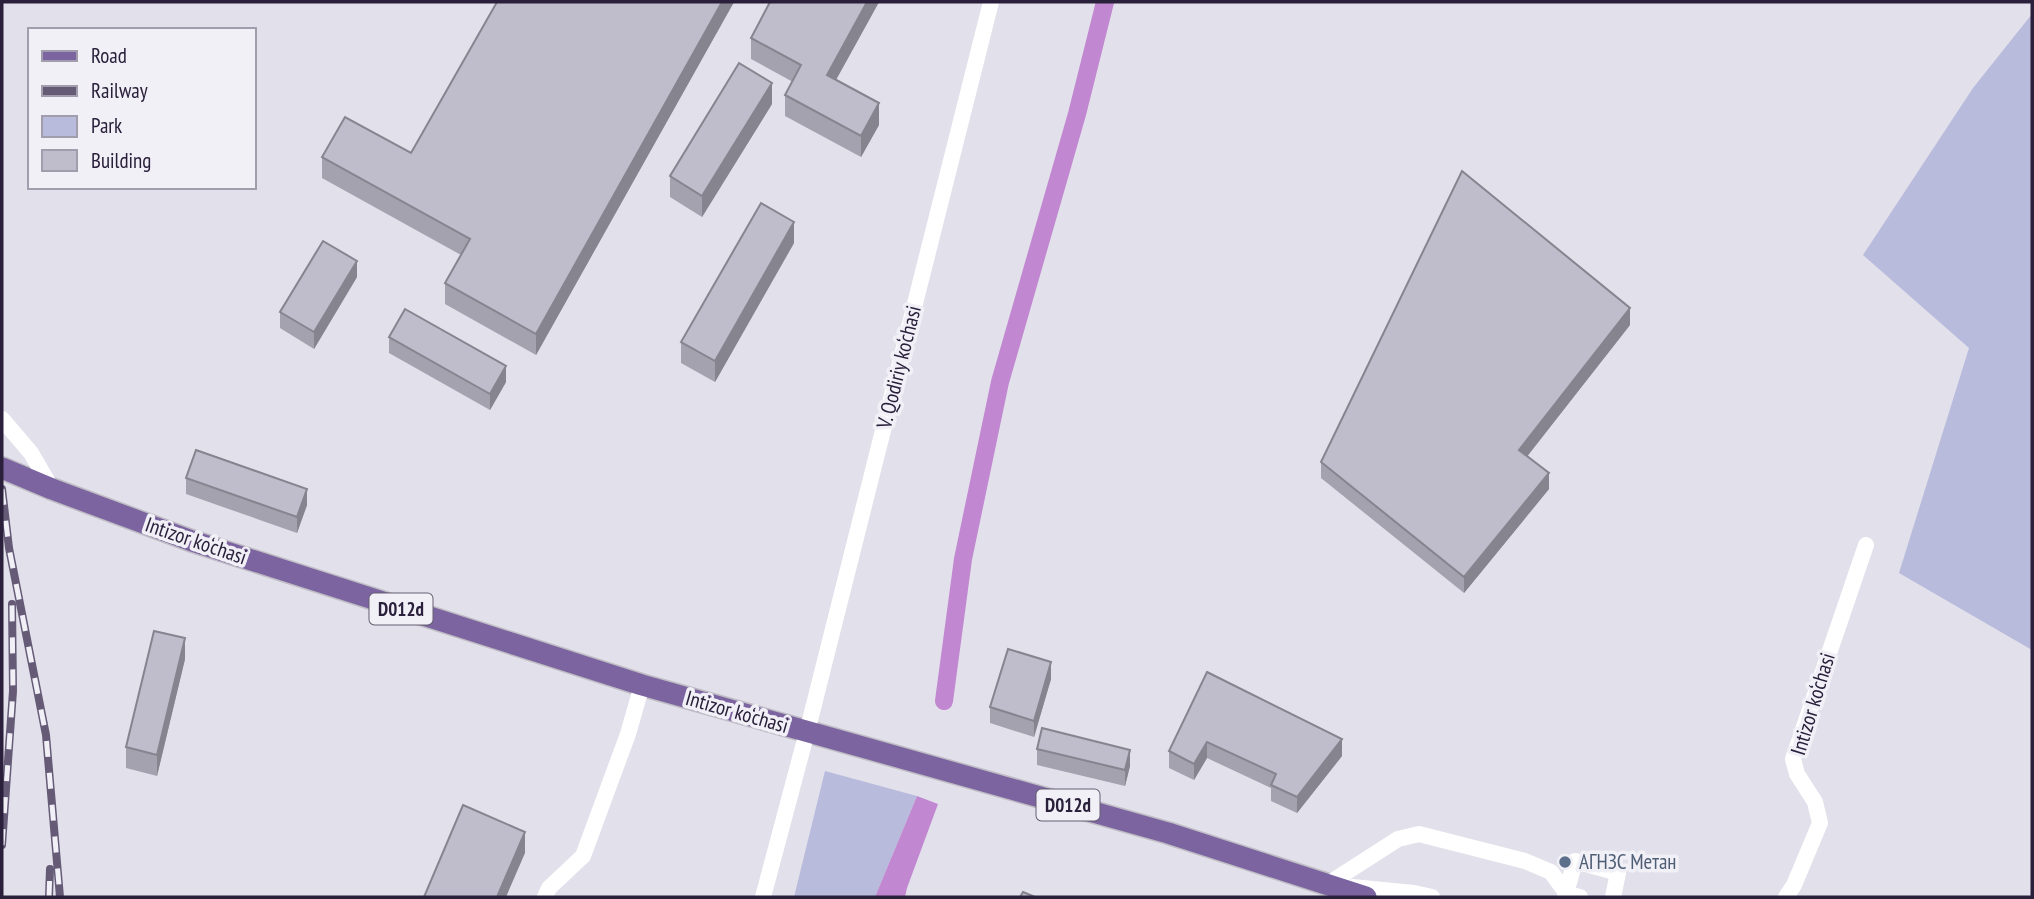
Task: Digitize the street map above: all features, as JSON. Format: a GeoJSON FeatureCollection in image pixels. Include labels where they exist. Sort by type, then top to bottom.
{"type":"FeatureCollection","features":[{"type":"Feature","properties":{"kind":"main road","name":"Intizor ko‘chasi"},"geometry":{"type":"LineString","coordinates":[[2,468],[192,541],[642,685],[1168,833],[1328,884]]}},
{"type":"Feature","properties":{"kind":"main road","name":"D012d"},"geometry":{"type":"LineString","coordinates":[[1328,884],[1353,897]]}},
{"type":"Feature","properties":{"kind":"main road","name":"D012d"},"geometry":{"type":"LineString","coordinates":[[1328,884],[1366,897]]}},
{"type":"Feature","properties":{"kind":"street","name":"V. Qodiriy ko‘chasi"},"geometry":{"type":"LineString","coordinates":[[763,897],[990,2]]}},
{"type":"Feature","properties":{"kind":"street"},"geometry":{"type":"LineString","coordinates":[[2,419],[31,453],[52,489]]}},
{"type":"Feature","properties":{"kind":"street","name":"Intizor ko‘chasi"},"geometry":{"type":"LineString","coordinates":[[1786,897],[1794,885],[1819,823],[1815,802],[1797,774],[1793,759],[1866,545]]}},
{"type":"Feature","properties":{"kind":"street"},"geometry":{"type":"LineString","coordinates":[[545,897],[550,888],[583,856],[628,734],[642,685]]}},
{"type":"Feature","properties":{"kind":"street"},"geometry":{"type":"LineString","coordinates":[[1328,884],[1398,839],[1419,834],[1525,861],[1551,872],[1571,896]]}},
{"type":"Feature","properties":{"kind":"street"},"geometry":{"type":"LineString","coordinates":[[1571,896],[1575,861],[1618,873],[1613,897]]}},
{"type":"Feature","properties":{"kind":"street","name":"Intizor ko‘chasi"},"geometry":{"type":"LineString","coordinates":[[1328,884],[1432,897]]}},
{"type":"Feature","properties":{"kind":"green space"},"geometry":{"type":"Polygon","coordinates":[[[2032,14],[2032,650],[1899,573],[1969,348],[1863,255],[1973,88],[2032,14]]]}},
{"type":"Feature","properties":{"kind":"green space"},"geometry":{"type":"Polygon","coordinates":[[[825,771],[917,796],[875,897],[794,897],[825,771]]]}},
{"type":"Feature","properties":{"kind":"shaded area"},"geometry":{"type":"Polygon","coordinates":[[[917,796],[938,804],[905,897],[875,897],[917,796]]]}},
{"type":"Feature","properties":{"kind":"building"},"geometry":{"type":"Polygon","coordinates":[[[497,2],[722,2],[536,334],[445,283],[470,239],[322,157],[345,117],[411,153],[497,2]]]}},
{"type":"Feature","properties":{"kind":"building"},"geometry":{"type":"Polygon","coordinates":[[[770,2],[867,2],[827,75],[879,103],[861,136],[785,95],[801,65],[751,38],[770,2]]]}},
{"type":"Feature","properties":{"kind":"building"},"geometry":{"type":"Polygon","coordinates":[[[739,63],[772,83],[702,196],[670,176],[739,63]]]}},
{"type":"Feature","properties":{"kind":"building"},"geometry":{"type":"Polygon","coordinates":[[[1462,171],[1630,308],[1519,450],[1549,473],[1464,577],[1321,462],[1462,171]]]}},
{"type":"Feature","properties":{"kind":"building"},"geometry":{"type":"Polygon","coordinates":[[[761,203],[794,222],[715,361],[681,342],[761,203]]]}},
{"type":"Feature","properties":{"kind":"building"},"geometry":{"type":"Polygon","coordinates":[[[323,241],[357,261],[314,332],[280,312],[323,241]]]}},
{"type":"Feature","properties":{"kind":"building"},"geometry":{"type":"Polygon","coordinates":[[[405,309],[506,366],[490,394],[389,337],[405,309]]]}},
{"type":"Feature","properties":{"kind":"building"},"geometry":{"type":"Polygon","coordinates":[[[196,450],[307,489],[297,517],[186,478],[196,450]]]}},
{"type":"Feature","properties":{"kind":"building"},"geometry":{"type":"Polygon","coordinates":[[[154,631],[185,638],[157,755],[126,747],[154,631]]]}},
{"type":"Feature","properties":{"kind":"building"},"geometry":{"type":"Polygon","coordinates":[[[1008,649],[1051,662],[1034,721],[990,707],[1008,649]]]}},
{"type":"Feature","properties":{"kind":"building"},"geometry":{"type":"Polygon","coordinates":[[[1207,672],[1342,739],[1297,797],[1271,785],[1276,774],[1207,742],[1194,764],[1169,751],[1207,672]]]}},
{"type":"Feature","properties":{"kind":"building"},"geometry":{"type":"Polygon","coordinates":[[[1042,728],[1130,750],[1125,770],[1037,749],[1042,728]]]}},
{"type":"Feature","properties":{"kind":"building"},"geometry":{"type":"Polygon","coordinates":[[[463,805],[525,832],[497,897],[424,897],[463,805]]]}},
{"type":"Feature","properties":{"kind":"building"},"geometry":{"type":"Polygon","coordinates":[[[1023,892],[1035,897],[1020,897],[1023,892]]]}},
{"type":"Feature","properties":{"kind":"waterway"},"geometry":{"type":"LineString","coordinates":[[944,701],[963,559],[1000,382],[1077,114],[1105,2]]}},
{"type":"Feature","properties":{"kind":"railway"},"geometry":{"type":"LineString","coordinates":[[2,489],[9,548],[46,735],[60,897]]}},
{"type":"Feature","properties":{"kind":"railway"},"geometry":{"type":"LineString","coordinates":[[2,845],[13,691],[12,604]]}},
{"type":"Feature","properties":{"kind":"railway"},"geometry":{"type":"LineString","coordinates":[[49,897],[50,869]]}},
{"type":"Feature","properties":{"kind":"place","name":"АГНЗС Метан"},"geometry":{"type":"Point","coordinates":[1565,862]}}]}
